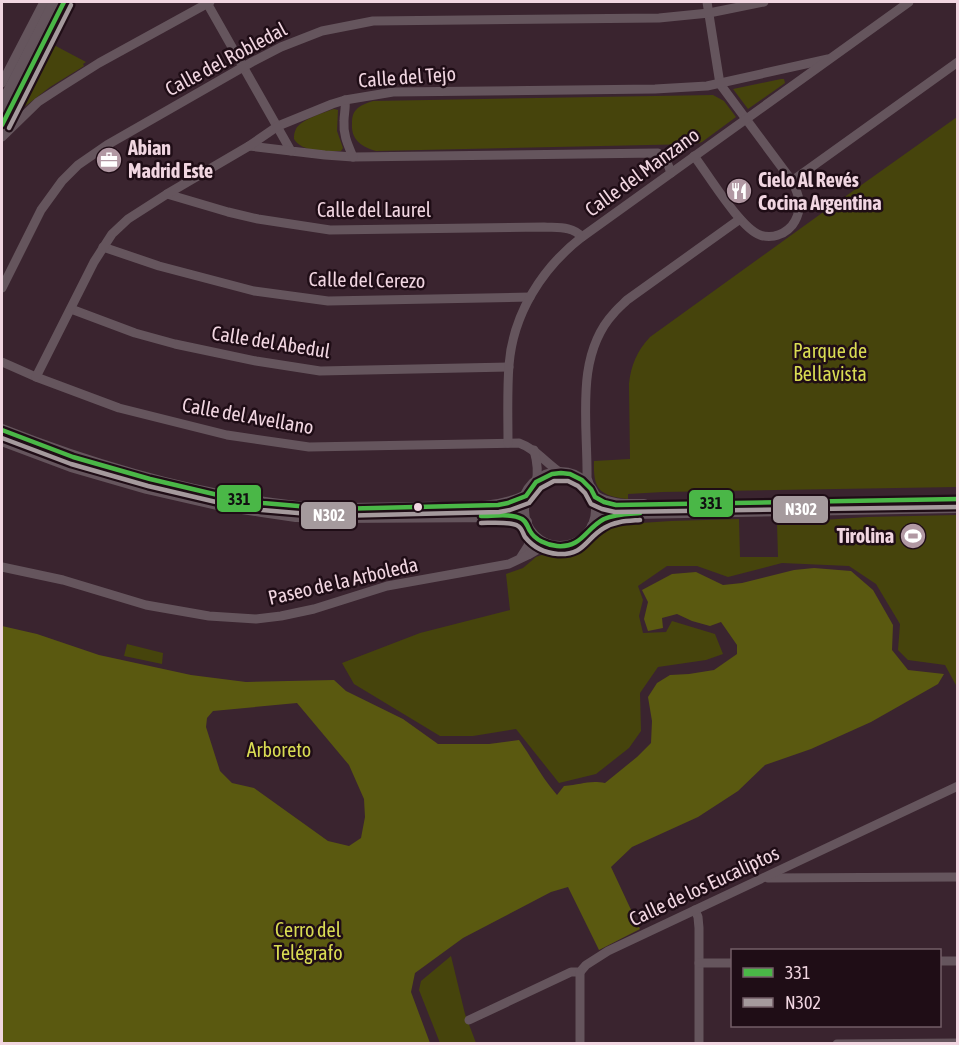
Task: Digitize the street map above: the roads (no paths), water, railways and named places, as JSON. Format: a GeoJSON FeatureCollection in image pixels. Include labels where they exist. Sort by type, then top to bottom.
{"type":"FeatureCollection","features":[{"type":"Feature","properties":{"kind":"street"},"geometry":{"type":"LineString","coordinates":[[2,83],[44,2]]}},
{"type":"Feature","properties":{"kind":"street"},"geometry":{"type":"LineString","coordinates":[[2,105],[55,2]]}},
{"type":"Feature","properties":{"kind":"street"},"geometry":{"type":"LineString","coordinates":[[2,125],[64,2]]}},
{"type":"Feature","properties":{"kind":"street"},"geometry":{"type":"LineString","coordinates":[[2,137],[38,102],[99,63],[208,2],[291,151]]}},
{"type":"Feature","properties":{"kind":"street"},"geometry":{"type":"LineString","coordinates":[[694,156],[749,230],[761,236],[774,236],[782,234],[793,226],[798,216],[800,200],[792,181],[720,84],[708,2]]}},
{"type":"Feature","properties":{"kind":"street","name":"Calle del Robledal"},"geometry":{"type":"LineString","coordinates":[[2,288],[41,210],[62,181],[78,165],[107,145],[243,67],[281,47],[322,31],[373,21],[659,18],[709,13],[764,2]]}},
{"type":"Feature","properties":{"kind":"street","name":"Calle del Manzano"},"geometry":{"type":"LineString","coordinates":[[508,443],[510,353],[516,330],[530,297],[554,262],[582,237],[909,2]]}},
{"type":"Feature","properties":{"kind":"street","name":"Calle del Tejo"},"geometry":{"type":"LineString","coordinates":[[36,377],[103,247],[112,234],[128,219],[278,126],[345,100],[393,92],[707,86],[828,59]]}},
{"type":"Feature","properties":{"kind":"street"},"geometry":{"type":"LineString","coordinates":[[792,181],[957,62]]}},
{"type":"Feature","properties":{"kind":"street"},"geometry":{"type":"LineString","coordinates":[[345,100],[344,130],[354,157]]}},
{"type":"Feature","properties":{"kind":"street"},"geometry":{"type":"LineString","coordinates":[[249,146],[354,157],[658,153],[668,162],[671,173]]}},
{"type":"Feature","properties":{"kind":"street","name":"Calle del Laurel"},"geometry":{"type":"LineString","coordinates":[[167,194],[248,216],[330,230],[544,227],[569,228],[578,232],[582,237]]}},
{"type":"Feature","properties":{"kind":"street"},"geometry":{"type":"LineString","coordinates":[[534,450],[538,474],[536,482],[526,496],[524,508],[529,527],[541,541],[547,544],[561,546],[574,544],[585,537],[593,526],[596,516],[597,507],[587,478],[586,388],[593,348],[601,332],[612,314],[627,300],[740,219]]}},
{"type":"Feature","properties":{"kind":"street","name":"Calle del Cerezo"},"geometry":{"type":"LineString","coordinates":[[103,247],[159,266],[254,291],[328,301],[530,297]]}},
{"type":"Feature","properties":{"kind":"street","name":"Calle del Abedul"},"geometry":{"type":"LineString","coordinates":[[71,309],[135,333],[175,344],[256,362],[320,371],[509,367]]}},
{"type":"Feature","properties":{"kind":"street","name":"Calle del Avellano"},"geometry":{"type":"LineString","coordinates":[[2,362],[119,408],[227,435],[309,447],[519,443],[534,450],[550,466],[561,473]]}},
{"type":"Feature","properties":{"kind":"street"},"geometry":{"type":"LineString","coordinates":[[2,430],[120,471],[218,495],[275,504],[333,509],[454,507],[498,505],[526,496]]}},
{"type":"Feature","properties":{"kind":"street"},"geometry":{"type":"LineString","coordinates":[[2,440],[71,466],[147,488],[217,504],[296,516],[508,516],[529,527]]}},
{"type":"Feature","properties":{"kind":"street"},"geometry":{"type":"LineString","coordinates":[[536,482],[552,474],[570,474],[582,480],[604,502],[616,505],[957,499]]}},
{"type":"Feature","properties":{"kind":"street"},"geometry":{"type":"LineString","coordinates":[[593,526],[607,518],[632,513],[957,507]]}},
{"type":"Feature","properties":{"kind":"street"},"geometry":{"type":"LineString","coordinates":[[517,561],[528,546],[529,527]]}},
{"type":"Feature","properties":{"kind":"street","name":"Paseo de la Arboleda"},"geometry":{"type":"LineString","coordinates":[[2,567],[63,580],[146,605],[209,616],[256,619],[314,609],[387,586],[509,564],[547,544]]}},
{"type":"Feature","properties":{"kind":"street","name":"Calle de los Eucaliptos"},"geometry":{"type":"LineString","coordinates":[[469,1020],[571,972],[580,972],[586,965],[608,951],[957,786]]}},
{"type":"Feature","properties":{"kind":"street"},"geometry":{"type":"LineString","coordinates":[[788,867],[788,872],[793,879]]}},
{"type":"Feature","properties":{"kind":"street"},"geometry":{"type":"LineString","coordinates":[[765,878],[957,877]]}},
{"type":"Feature","properties":{"kind":"street"},"geometry":{"type":"LineString","coordinates":[[695,910],[698,917],[699,1044]]}},
{"type":"Feature","properties":{"kind":"street"},"geometry":{"type":"LineString","coordinates":[[941,961],[957,961]]}},
{"type":"Feature","properties":{"kind":"street"},"geometry":{"type":"LineString","coordinates":[[699,963],[731,963]]}},
{"type":"Feature","properties":{"kind":"street"},"geometry":{"type":"LineString","coordinates":[[580,972],[580,1044]]}},
{"type":"Feature","properties":{"kind":"street"},"geometry":{"type":"LineString","coordinates":[[837,1044],[957,1043]]}},
{"type":"Feature","properties":{"kind":"place","name":"Abian Madrid Este"},"geometry":{"type":"Point","coordinates":[109,160]}},
{"type":"Feature","properties":{"kind":"place","name":"Cielo Al Revés Cocina Argentina"},"geometry":{"type":"Point","coordinates":[739,191]}},
{"type":"Feature","properties":{"kind":"place","name":"Tirolina"},"geometry":{"type":"Point","coordinates":[913,536]}},
{"type":"Feature","properties":{"kind":"park label","name":"Parque de Bellavista"},"geometry":{"type":"Point","coordinates":[830,362]}},
{"type":"Feature","properties":{"kind":"park label","name":"Arboreto"},"geometry":{"type":"Point","coordinates":[279,750]}},
{"type":"Feature","properties":{"kind":"park label","name":"Cerro del Telégrafo"},"geometry":{"type":"Point","coordinates":[308,942]}}]}
